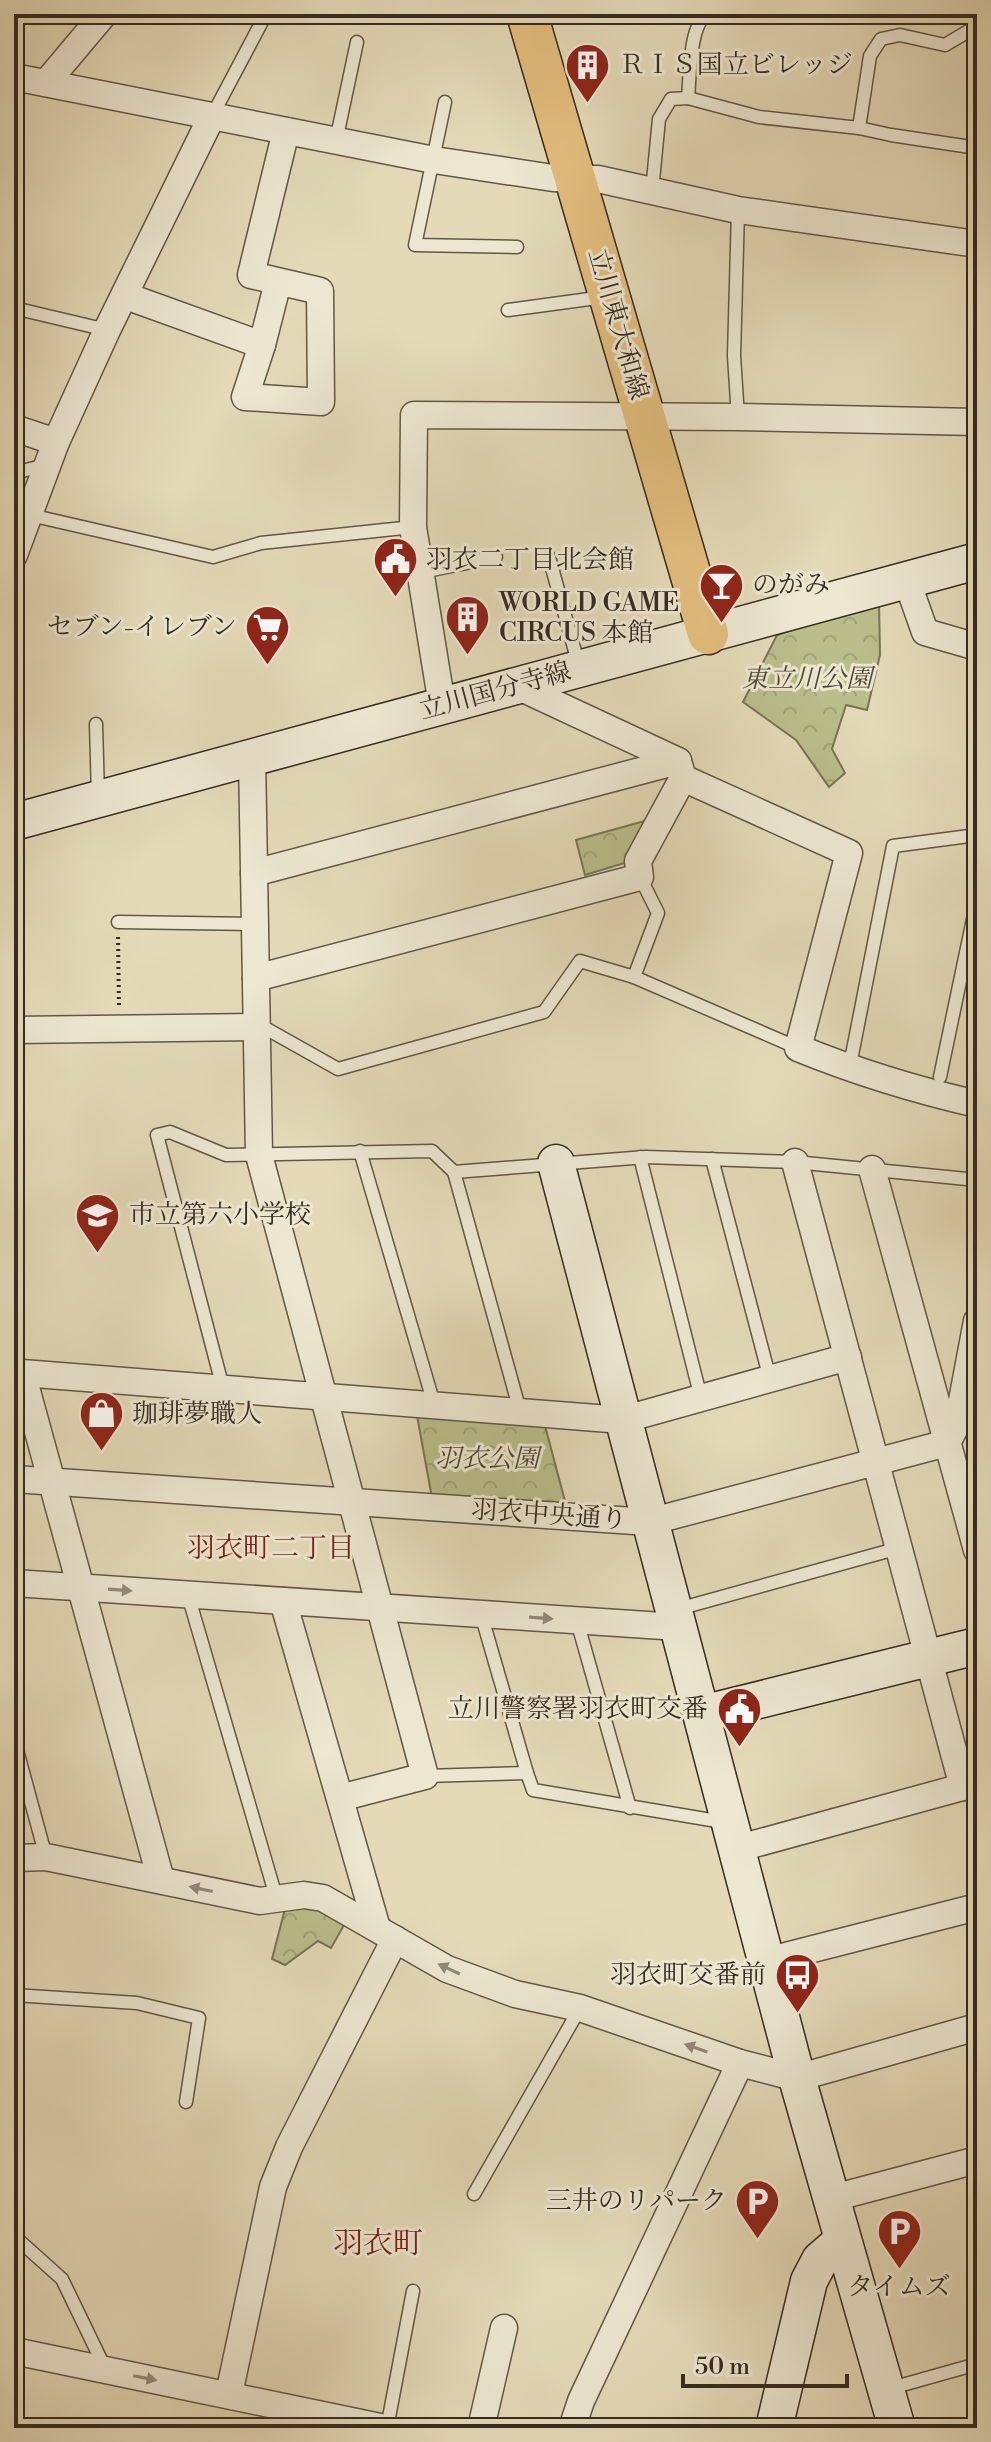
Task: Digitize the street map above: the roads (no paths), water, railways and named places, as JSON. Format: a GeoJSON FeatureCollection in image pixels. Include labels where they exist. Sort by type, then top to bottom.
{"type":"FeatureCollection","features":[{"type":"Feature","properties":{"kind":"main road","name":"立川東大和線"},"geometry":{"type":"LineString","coordinates":[[527,14],[708,634]]}},
{"type":"Feature","properties":{"kind":"street"},"geometry":{"type":"LineString","coordinates":[[46,83],[104,14]]}},
{"type":"Feature","properties":{"kind":"street"},"geometry":{"type":"LineString","coordinates":[[14,77],[434,160],[553,178],[598,179],[738,210],[977,244]]}},
{"type":"Feature","properties":{"kind":"street"},"geometry":{"type":"LineString","coordinates":[[14,555],[51,453],[107,330],[212,116]]}},
{"type":"Feature","properties":{"kind":"street"},"geometry":{"type":"LineString","coordinates":[[278,282],[245,397],[321,402],[320,291],[251,275],[286,131]]}},
{"type":"Feature","properties":{"kind":"street"},"geometry":{"type":"LineString","coordinates":[[126,296],[262,345]]}},
{"type":"Feature","properties":{"kind":"street"},"geometry":{"type":"LineString","coordinates":[[442,705],[413,527],[414,415],[977,422]]}},
{"type":"Feature","properties":{"kind":"street"},"geometry":{"type":"LineString","coordinates":[[14,428],[51,453]]}},
{"type":"Feature","properties":{"kind":"street","name":"立川国分寺線"},"geometry":{"type":"LineString","coordinates":[[14,822],[977,561]]}},
{"type":"Feature","properties":{"kind":"street"},"geometry":{"type":"LineString","coordinates":[[907,581],[925,632],[977,647]]}},
{"type":"Feature","properties":{"kind":"street"},"geometry":{"type":"LineString","coordinates":[[515,685],[849,853],[798,1048],[850,1069],[977,1104]]}},
{"type":"Feature","properties":{"kind":"street"},"geometry":{"type":"LineString","coordinates":[[252,757],[259,1155],[425,1776],[340,1798]]}},
{"type":"Feature","properties":{"kind":"street"},"geometry":{"type":"LineString","coordinates":[[254,873],[680,770]]}},
{"type":"Feature","properties":{"kind":"street"},"geometry":{"type":"LineString","coordinates":[[256,978],[640,877],[638,861],[680,770]]}},
{"type":"Feature","properties":{"kind":"street"},"geometry":{"type":"LineString","coordinates":[[14,1030],[256,1027]]}},
{"type":"Feature","properties":{"kind":"street"},"geometry":{"type":"LineString","coordinates":[[733,1836],[970,1785],[929,1658],[795,1162]]}},
{"type":"Feature","properties":{"kind":"street"},"geometry":{"type":"LineString","coordinates":[[556,1163],[649,1522],[876,1462],[959,1453]]}},
{"type":"Feature","properties":{"kind":"street"},"geometry":{"type":"LineString","coordinates":[[872,1169],[959,1453],[977,1550]]}},
{"type":"Feature","properties":{"kind":"street"},"geometry":{"type":"LineString","coordinates":[[959,1453],[958,1422],[977,1321]]}},
{"type":"Feature","properties":{"kind":"street"},"geometry":{"type":"LineString","coordinates":[[161,1880],[22,1373],[622,1420],[848,1357]]}},
{"type":"Feature","properties":{"kind":"street","name":"羽衣中央通り"},"geometry":{"type":"LineString","coordinates":[[14,1479],[649,1522],[797,2078],[897,2428]]}},
{"type":"Feature","properties":{"kind":"street"},"geometry":{"type":"LineString","coordinates":[[14,1583],[577,1621],[676,1619]]}},
{"type":"Feature","properties":{"kind":"street"},"geometry":{"type":"LineString","coordinates":[[229,2394],[273,2187],[386,1933],[340,1798],[283,1601]]}},
{"type":"Feature","properties":{"kind":"street"},"geometry":{"type":"LineString","coordinates":[[702,1714],[977,1646]]}},
{"type":"Feature","properties":{"kind":"street"},"geometry":{"type":"LineString","coordinates":[[14,1858],[46,1857],[260,1901],[304,1895],[323,1898],[447,1969],[515,1994],[580,2008],[740,2063],[797,2078],[977,2027]]}},
{"type":"Feature","properties":{"kind":"street"},"geometry":{"type":"LineString","coordinates":[[766,1961],[977,1907]]}},
{"type":"Feature","properties":{"kind":"street"},"geometry":{"type":"LineString","coordinates":[[572,2428],[581,2401],[740,2063]]}},
{"type":"Feature","properties":{"kind":"street"},"geometry":{"type":"LineString","coordinates":[[833,2198],[977,2160]]}},
{"type":"Feature","properties":{"kind":"street"},"geometry":{"type":"LineString","coordinates":[[774,2428],[809,2281],[820,2260],[842,2241]]}},
{"type":"Feature","properties":{"kind":"street"},"geometry":{"type":"LineString","coordinates":[[481,2428],[504,2328]]}},
{"type":"Feature","properties":{"kind":"street"},"geometry":{"type":"LineString","coordinates":[[14,2351],[386,2428]]}},
{"type":"Feature","properties":{"kind":"lane"},"geometry":{"type":"LineString","coordinates":[[212,116],[266,14]]}},
{"type":"Feature","properties":{"kind":"lane"},"geometry":{"type":"LineString","coordinates":[[688,98],[695,29],[702,17],[708,14]]}},
{"type":"Feature","properties":{"kind":"lane"},"geometry":{"type":"LineString","coordinates":[[859,128],[870,56],[881,39],[900,35],[945,45],[977,26]]}},
{"type":"Feature","properties":{"kind":"lane"},"geometry":{"type":"LineString","coordinates":[[336,141],[357,42]]}},
{"type":"Feature","properties":{"kind":"lane"},"geometry":{"type":"LineString","coordinates":[[652,191],[659,119],[671,99],[688,98],[759,117],[859,128],[977,148]]}},
{"type":"Feature","properties":{"kind":"lane"},"geometry":{"type":"LineString","coordinates":[[445,102],[415,245],[517,247]]}},
{"type":"Feature","properties":{"kind":"lane"},"geometry":{"type":"LineString","coordinates":[[738,210],[734,356],[738,417]]}},
{"type":"Feature","properties":{"kind":"lane"},"geometry":{"type":"LineString","coordinates":[[508,310],[611,296]]}},
{"type":"Feature","properties":{"kind":"lane"},"geometry":{"type":"LineString","coordinates":[[14,308],[107,330]]}},
{"type":"Feature","properties":{"kind":"lane"},"geometry":{"type":"LineString","coordinates":[[14,473],[51,453]]}},
{"type":"Feature","properties":{"kind":"lane"},"geometry":{"type":"LineString","coordinates":[[30,515],[213,557],[261,543],[413,527]]}},
{"type":"Feature","properties":{"kind":"lane"},"geometry":{"type":"LineString","coordinates":[[422,572],[496,557]]}},
{"type":"Feature","properties":{"kind":"lane"},"geometry":{"type":"LineString","coordinates":[[549,557],[580,667]]}},
{"type":"Feature","properties":{"kind":"lane"},"geometry":{"type":"LineString","coordinates":[[96,724],[99,799]]}},
{"type":"Feature","properties":{"kind":"lane"},"geometry":{"type":"LineString","coordinates":[[852,1055],[893,846],[977,835]]}},
{"type":"Feature","properties":{"kind":"lane"},"geometry":{"type":"LineString","coordinates":[[634,977],[658,913],[640,877]]}},
{"type":"Feature","properties":{"kind":"lane"},"geometry":{"type":"LineString","coordinates":[[940,1077],[977,900]]}},
{"type":"Feature","properties":{"kind":"lane"},"geometry":{"type":"LineString","coordinates":[[118,922],[255,924]]}},
{"type":"Feature","properties":{"kind":"lane"},"geometry":{"type":"LineString","coordinates":[[256,1027],[265,1028],[338,1069],[544,1012],[580,961],[634,977],[798,1048]]}},
{"type":"Feature","properties":{"kind":"lane"},"geometry":{"type":"LineString","coordinates":[[223,1388],[157,1135],[170,1132],[226,1155],[432,1151],[454,1172],[520,1411]]}},
{"type":"Feature","properties":{"kind":"lane"},"geometry":{"type":"LineString","coordinates":[[360,1151],[434,1404]]}},
{"type":"Feature","properties":{"kind":"lane"},"geometry":{"type":"LineString","coordinates":[[454,1172],[640,1157],[795,1162],[977,1180]]}},
{"type":"Feature","properties":{"kind":"lane"},"geometry":{"type":"LineString","coordinates":[[640,1157],[701,1398]]}},
{"type":"Feature","properties":{"kind":"lane"},"geometry":{"type":"LineString","coordinates":[[712,1159],[770,1379]]}},
{"type":"Feature","properties":{"kind":"lane"},"geometry":{"type":"LineString","coordinates":[[676,1619],[899,1548]]}},
{"type":"Feature","properties":{"kind":"lane"},"geometry":{"type":"LineString","coordinates":[[188,1595],[277,1900]]}},
{"type":"Feature","properties":{"kind":"lane"},"geometry":{"type":"LineString","coordinates":[[481,1614],[533,1790],[630,1808],[733,1836]]}},
{"type":"Feature","properties":{"kind":"lane"},"geometry":{"type":"LineString","coordinates":[[577,1621],[630,1808]]}},
{"type":"Feature","properties":{"kind":"lane"},"geometry":{"type":"LineString","coordinates":[[14,1739],[46,1857]]}},
{"type":"Feature","properties":{"kind":"lane"},"geometry":{"type":"LineString","coordinates":[[425,1776],[527,1773]]}},
{"type":"Feature","properties":{"kind":"lane"},"geometry":{"type":"LineString","coordinates":[[14,1995],[137,2003],[199,2018],[186,2102]]}},
{"type":"Feature","properties":{"kind":"lane"},"geometry":{"type":"LineString","coordinates":[[474,2194],[580,2008]]}},
{"type":"Feature","properties":{"kind":"lane"},"geometry":{"type":"LineString","coordinates":[[14,2236],[62,2279],[106,2370]]}},
{"type":"Feature","properties":{"kind":"lane"},"geometry":{"type":"LineString","coordinates":[[386,2428],[413,2291]]}},
{"type":"Feature","properties":{"kind":"lane"},"geometry":{"type":"LineString","coordinates":[[886,2390],[977,2364]]}},
{"type":"Feature","properties":{"kind":"place","name":"ＲＩＳ国立ビレッジ"},"geometry":{"type":"Point","coordinates":[588,104]}},
{"type":"Feature","properties":{"kind":"place","name":"羽衣二丁目北会館"},"geometry":{"type":"Point","coordinates":[395,599]}},
{"type":"Feature","properties":{"kind":"place","name":"のがみ"},"geometry":{"type":"Point","coordinates":[721,624]}},
{"type":"Feature","properties":{"kind":"place","name":"WORLD GAME CIRCUS 本館"},"geometry":{"type":"Point","coordinates":[468,657]}},
{"type":"Feature","properties":{"kind":"place","name":"セブン-イレブン"},"geometry":{"type":"Point","coordinates":[268,666]}},
{"type":"Feature","properties":{"kind":"place","name":"市立第六小学校"},"geometry":{"type":"Point","coordinates":[98,1254]}},
{"type":"Feature","properties":{"kind":"place","name":"珈琲夢職人"},"geometry":{"type":"Point","coordinates":[101,1453]}},
{"type":"Feature","properties":{"kind":"place","name":"立川警察署羽衣町交番"},"geometry":{"type":"Point","coordinates":[739,1748]}},
{"type":"Feature","properties":{"kind":"place","name":"羽衣町交番前"},"geometry":{"type":"Point","coordinates":[797,2014]}},
{"type":"Feature","properties":{"kind":"place","name":"三井のリパーク"},"geometry":{"type":"Point","coordinates":[758,2240]}},
{"type":"Feature","properties":{"kind":"place","name":"タイムズ"},"geometry":{"type":"Point","coordinates":[899,2271]}},
{"type":"Feature","properties":{"kind":"district","name":"羽衣町二丁目"},"geometry":{"type":"Point","coordinates":[271,1548]}},
{"type":"Feature","properties":{"kind":"district","name":"羽衣町"},"geometry":{"type":"Point","coordinates":[378,2244]}},
{"type":"Feature","properties":{"kind":"park label","name":"東立川公園"},"geometry":{"type":"Point","coordinates":[807,679]}},
{"type":"Feature","properties":{"kind":"park label","name":"羽衣公園"},"geometry":{"type":"Point","coordinates":[487,1459]}}]}
